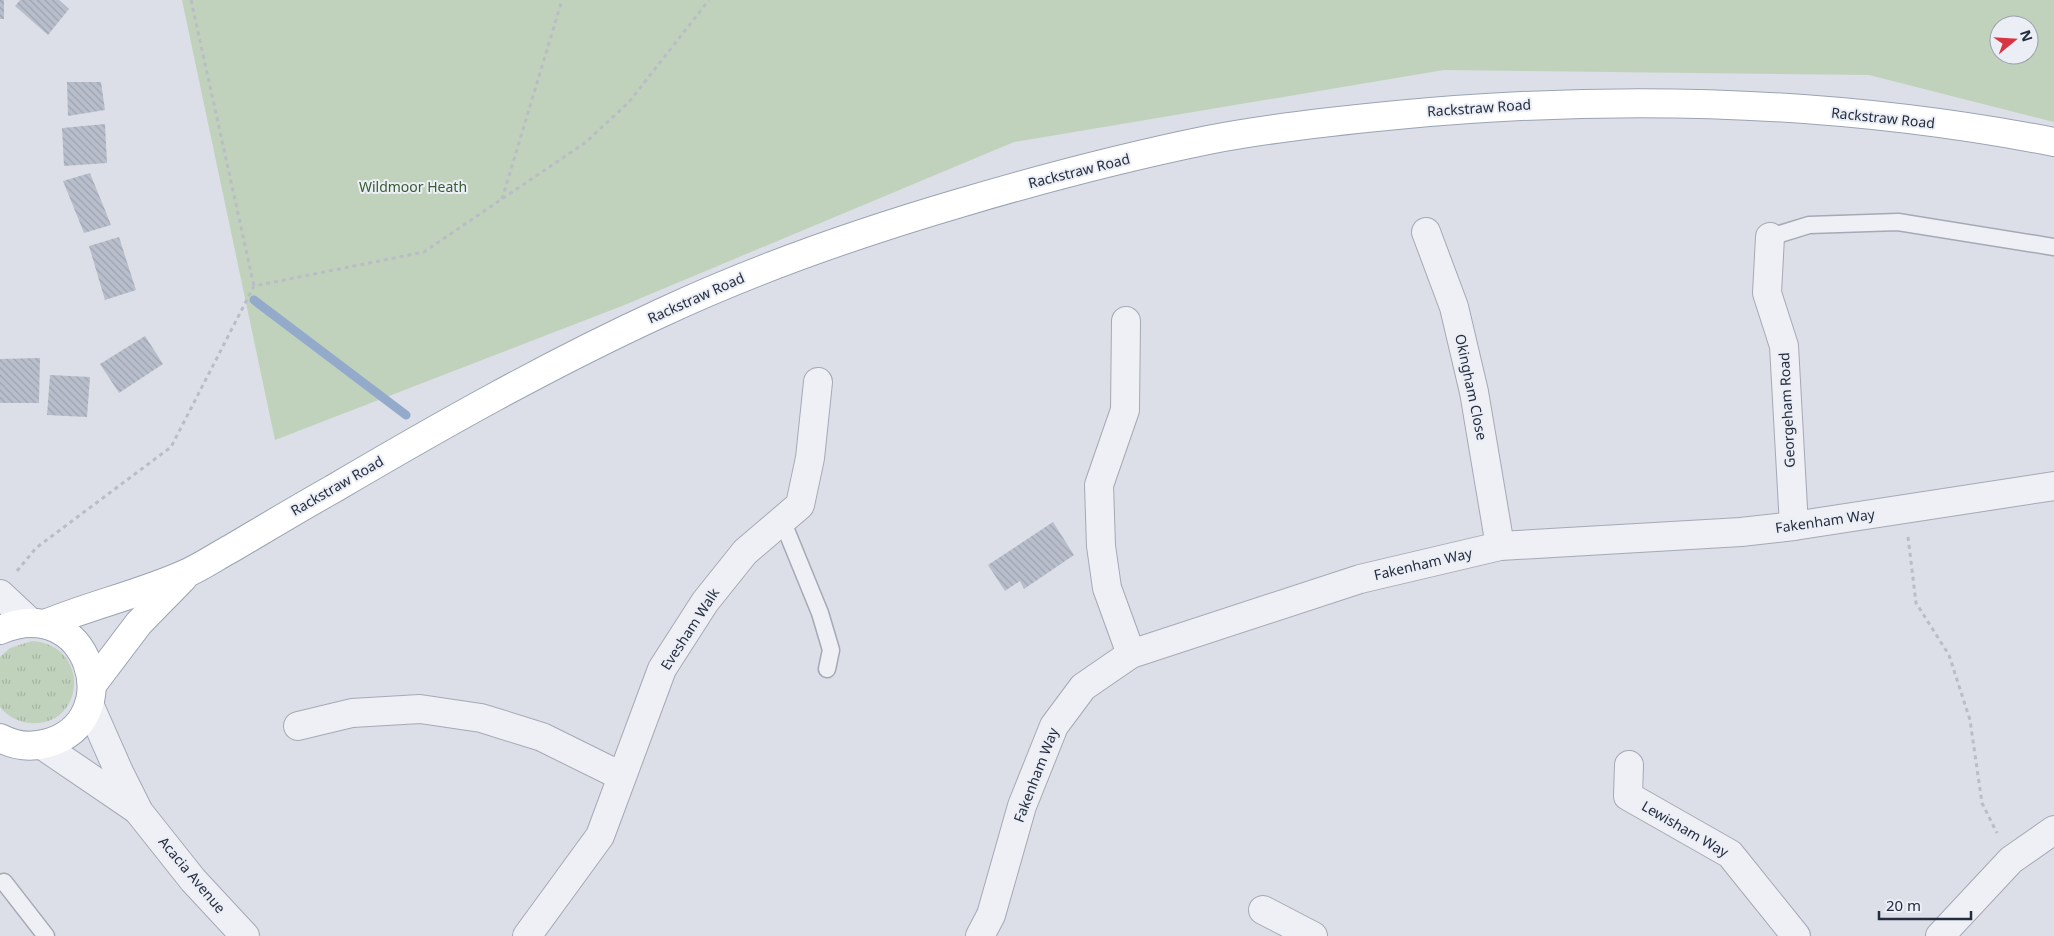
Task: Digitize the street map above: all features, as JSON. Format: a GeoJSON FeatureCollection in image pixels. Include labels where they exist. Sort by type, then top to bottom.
{"type":"FeatureCollection","features":[{"type":"Feature","properties":{"kind":"main road","name":"Rackstraw Road"},"geometry":{"type":"LineString","coordinates":[[0,630],[20,623],[38,623],[76,612],[188,573],[510,388],[663,312],[751,274],[814,249],[1001,191],[1208,140],[1334,121],[1436,111],[1519,105],[1617,102],[1751,106],[1854,114],[1978,128],[2054,142]]}},
{"type":"Feature","properties":{"kind":"main road","name":"Rackstraw Road"},"geometry":{"type":"LineString","coordinates":[[15,745],[62,737],[71,731],[84,714],[90,695],[139,623],[188,573]]}},
{"type":"Feature","properties":{"kind":"main road"},"geometry":{"type":"LineString","coordinates":[[38,623],[62,631],[76,642],[88,662],[90,695]]}},
{"type":"Feature","properties":{"kind":"street","name":"Okingham Close"},"geometry":{"type":"LineString","coordinates":[[1426,232],[1454,307],[1474,392],[1500,546]]}},
{"type":"Feature","properties":{"kind":"street","name":"Georgeham Road"},"geometry":{"type":"LineString","coordinates":[[1770,237],[1767,293],[1784,346],[1794,526]]}},
{"type":"Feature","properties":{"kind":"street"},"geometry":{"type":"LineString","coordinates":[[1126,321],[1125,410],[1099,484],[1101,546],[1107,588],[1131,654]]}},
{"type":"Feature","properties":{"kind":"street","name":"Evesham Walk"},"geometry":{"type":"LineString","coordinates":[[527,936],[600,836],[662,670],[699,610],[746,552],[800,505],[810,458],[818,382]]}},
{"type":"Feature","properties":{"kind":"street","name":"Fakenham Way"},"geometry":{"type":"LineString","coordinates":[[980,936],[991,915],[1022,806],[1054,726],[1083,687],[1131,654],[1360,579],[1500,546],[1741,532],[1794,526],[2054,486]]}},
{"type":"Feature","properties":{"kind":"street"},"geometry":{"type":"LineString","coordinates":[[6,586],[38,623]]}},
{"type":"Feature","properties":{"kind":"street","name":"Acacia Avenue"},"geometry":{"type":"LineString","coordinates":[[90,695],[119,772],[140,812],[193,880],[245,936]]}},
{"type":"Feature","properties":{"kind":"street"},"geometry":{"type":"LineString","coordinates":[[298,726],[352,713],[420,709],[482,718],[542,736],[621,776]]}},
{"type":"Feature","properties":{"kind":"street","name":"Acacia Avenue"},"geometry":{"type":"LineString","coordinates":[[15,745],[140,812]]}},
{"type":"Feature","properties":{"kind":"street","name":"Lewisham Way"},"geometry":{"type":"LineString","coordinates":[[1629,765],[1628,796],[1730,854],[1796,936]]}},
{"type":"Feature","properties":{"kind":"street"},"geometry":{"type":"LineString","coordinates":[[1940,936],[2012,860],[2054,830]]}},
{"type":"Feature","properties":{"kind":"street"},"geometry":{"type":"LineString","coordinates":[[1263,910],[1313,936]]}},
{"type":"Feature","properties":{"kind":"lane"},"geometry":{"type":"LineString","coordinates":[[1770,237],[1809,225],[1898,222],[2054,247]]}},
{"type":"Feature","properties":{"kind":"lane"},"geometry":{"type":"LineString","coordinates":[[782,520],[820,614],[831,650],[827,669]]}},
{"type":"Feature","properties":{"kind":"lane"},"geometry":{"type":"LineString","coordinates":[[4,882],[46,936]]}},
{"type":"Feature","properties":{"kind":"path"},"geometry":{"type":"LineString","coordinates":[[6,586],[36,548],[171,447],[254,286],[191,0]]}},
{"type":"Feature","properties":{"kind":"path"},"geometry":{"type":"LineString","coordinates":[[501,199],[562,0]]}},
{"type":"Feature","properties":{"kind":"path"},"geometry":{"type":"LineString","coordinates":[[254,286],[424,252],[586,142],[629,102],[709,0]]}},
{"type":"Feature","properties":{"kind":"path"},"geometry":{"type":"LineString","coordinates":[[1906,509],[1911,573],[1916,603],[1949,655],[1970,720],[1982,803],[2012,860]]}},
{"type":"Feature","properties":{"kind":"green space","name":"Wildmoor Heath"},"geometry":{"type":"Polygon","coordinates":[[[182,0],[2054,0],[2054,122],[1869,75],[1444,70],[1014,142],[622,306],[275,440],[182,0]]]}},
{"type":"Feature","properties":{"kind":"green space"},"geometry":{"type":"Polygon","coordinates":[[[32,641],[51,646],[65,656],[72,670],[74,685],[71,700],[62,713],[48,721],[30,723],[13,718],[0,707],[0,657],[10,648],[32,641]]]}},
{"type":"Feature","properties":{"kind":"building"},"geometry":{"type":"Polygon","coordinates":[[[0,0],[4,0],[4,19],[0,19],[0,0]]]}},
{"type":"Feature","properties":{"kind":"building"},"geometry":{"type":"Polygon","coordinates":[[[20,0],[59,0],[69,9],[48,35],[15,6],[20,0]]]}},
{"type":"Feature","properties":{"kind":"building"},"geometry":{"type":"Polygon","coordinates":[[[67,82],[101,82],[105,110],[68,116],[67,82]]]}},
{"type":"Feature","properties":{"kind":"building"},"geometry":{"type":"Polygon","coordinates":[[[105,124],[107,163],[64,166],[62,128],[105,124]]]}},
{"type":"Feature","properties":{"kind":"building"},"geometry":{"type":"Polygon","coordinates":[[[90,173],[111,225],[84,233],[63,181],[90,173]]]}},
{"type":"Feature","properties":{"kind":"building"},"geometry":{"type":"Polygon","coordinates":[[[119,237],[136,290],[105,300],[89,246],[119,237]]]}},
{"type":"Feature","properties":{"kind":"building"},"geometry":{"type":"Polygon","coordinates":[[[145,336],[163,364],[119,393],[100,364],[145,336]]]}},
{"type":"Feature","properties":{"kind":"building"},"geometry":{"type":"Polygon","coordinates":[[[40,358],[39,403],[0,403],[0,359],[40,358]]]}},
{"type":"Feature","properties":{"kind":"building"},"geometry":{"type":"Polygon","coordinates":[[[50,375],[90,377],[87,417],[47,415],[50,375]]]}},
{"type":"Feature","properties":{"kind":"building"},"geometry":{"type":"Polygon","coordinates":[[[1053,522],[1074,555],[1024,589],[1020,581],[1005,591],[988,565],[1053,522]]]}},
{"type":"Feature","properties":{"kind":"waterway"},"geometry":{"type":"LineString","coordinates":[[254,300],[406,415]]}}]}
